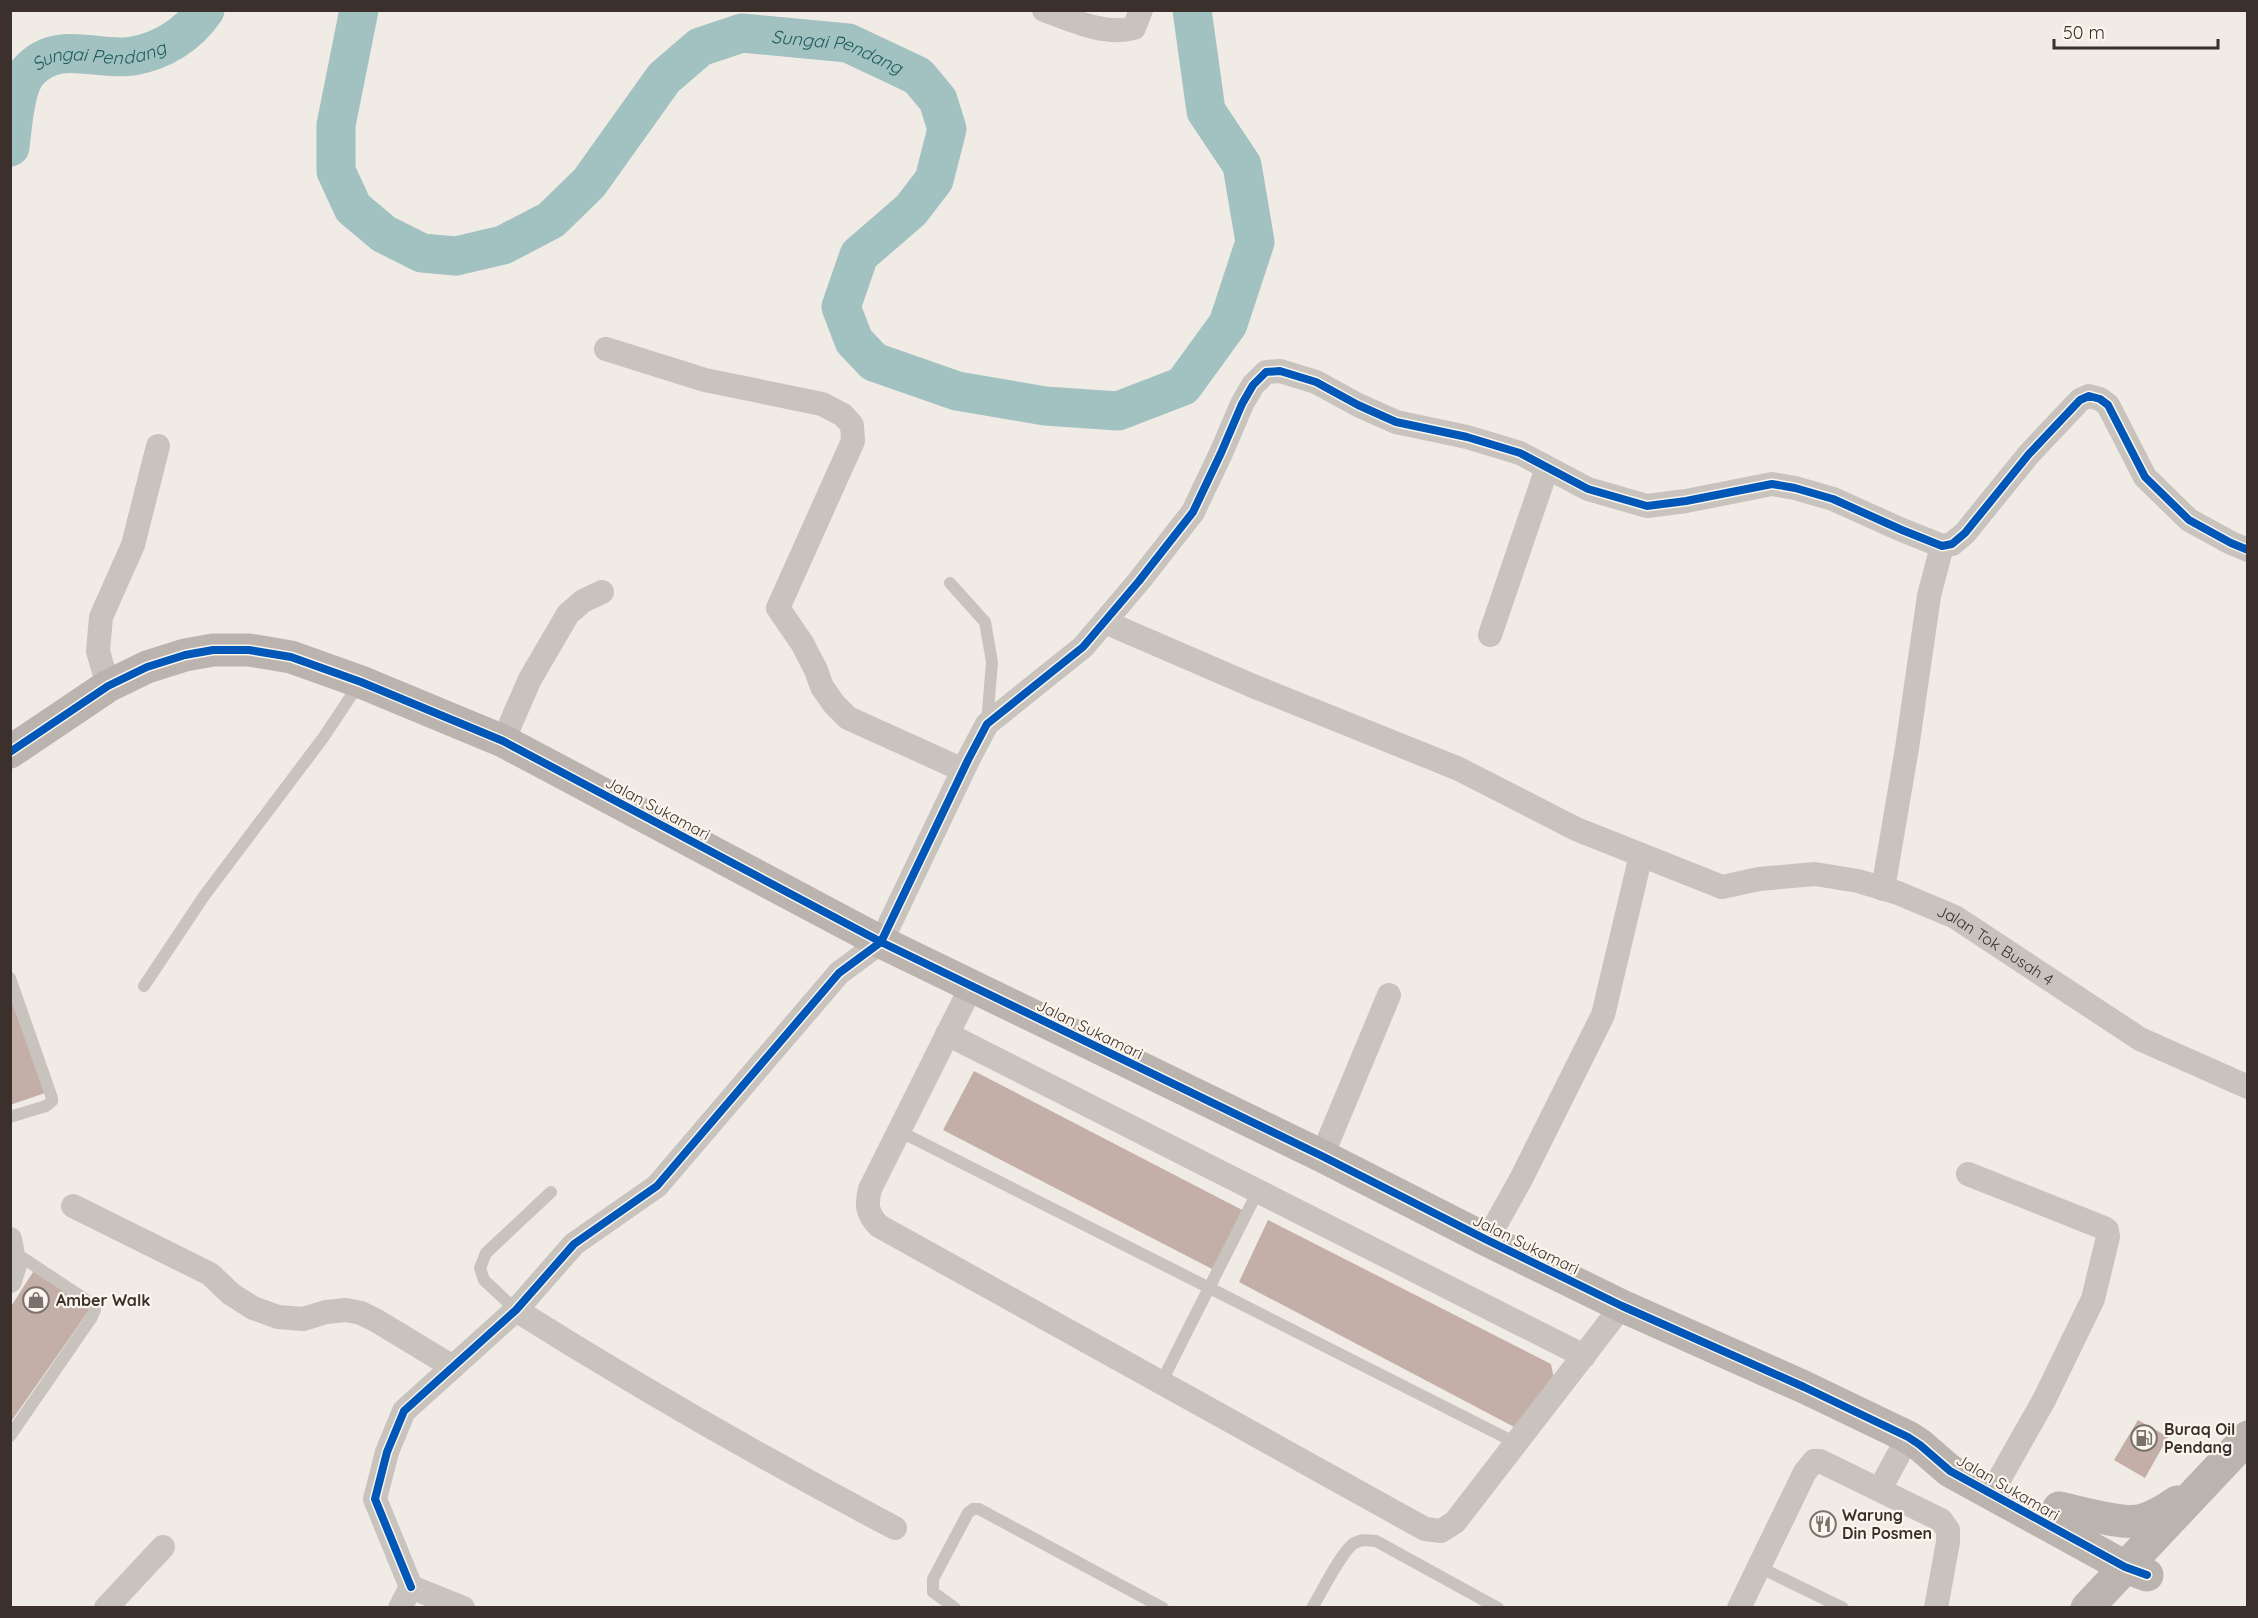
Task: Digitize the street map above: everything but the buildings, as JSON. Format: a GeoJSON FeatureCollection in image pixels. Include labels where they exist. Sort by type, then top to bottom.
{"type":"FeatureCollection","features":[{"type":"Feature","properties":{"kind":"street"},"geometry":{"type":"LineString","coordinates":[[1044,10],[1106,29],[1126,30],[1134,28],[1141,10]]}},
{"type":"Feature","properties":{"kind":"street"},"geometry":{"type":"LineString","coordinates":[[606,349],[705,380],[822,404],[843,415],[852,425],[853,441],[778,608],[802,643],[822,687],[848,718],[963,770]]}},
{"type":"Feature","properties":{"kind":"street"},"geometry":{"type":"LineString","coordinates":[[463,1608],[411,1587],[375,1499],[387,1452],[404,1411],[516,1310],[574,1244],[657,1186],[839,973],[880,942],[987,724],[1083,647],[1193,512],[1242,404],[1253,385],[1266,372],[1280,371],[1316,382],[1396,422],[1467,437],[1520,453],[1588,489],[1647,506],[1686,501],[1772,484],[1833,499],[1942,546],[1952,544],[1965,533],[2029,454],[2080,400],[2089,396],[2108,405],[2145,477],[2188,520],[2247,550]]}},
{"type":"Feature","properties":{"kind":"street"},"geometry":{"type":"LineString","coordinates":[[108,686],[98,651],[101,617],[133,546],[158,446]]}},
{"type":"Feature","properties":{"kind":"street"},"geometry":{"type":"LineString","coordinates":[[1490,635],[1547,468]]}},
{"type":"Feature","properties":{"kind":"street"},"geometry":{"type":"LineString","coordinates":[[1883,889],[1929,597],[1942,546]]}},
{"type":"Feature","properties":{"kind":"street"},"geometry":{"type":"LineString","coordinates":[[503,741],[530,679],[568,614],[583,601],[602,592]]}},
{"type":"Feature","properties":{"kind":"street"},"geometry":{"type":"LineString","coordinates":[[1105,621],[1253,686],[1459,769],[1576,829],[1641,855],[1603,1015],[1521,1179],[1487,1240]]}},
{"type":"Feature","properties":{"kind":"street","name":"Jalan Sukamari"},"geometry":{"type":"LineString","coordinates":[[10,752],[108,686],[147,667],[185,655],[213,650],[249,650],[291,657],[361,682],[503,741],[880,942],[1322,1156],[1622,1306],[1804,1387],[1914,1441],[1958,1452],[2001,1476],[2060,1521]]}},
{"type":"Feature","properties":{"kind":"street","name":"Jalan Tok Busah 4"},"geometry":{"type":"LineString","coordinates":[[1641,855],[1722,887],[1759,879],[1815,874],[1858,881],[1883,889],[1955,917],[2140,1040],[2247,1087]]}},
{"type":"Feature","properties":{"kind":"street"},"geometry":{"type":"LineString","coordinates":[[971,987],[870,1189],[867,1210],[879,1226],[1425,1529],[1441,1531],[1455,1522],[1622,1306]]}},
{"type":"Feature","properties":{"kind":"street"},"geometry":{"type":"LineString","coordinates":[[1322,1156],[1389,995]]}},
{"type":"Feature","properties":{"kind":"street"},"geometry":{"type":"LineString","coordinates":[[947,1034],[1584,1356]]}},
{"type":"Feature","properties":{"kind":"street"},"geometry":{"type":"LineString","coordinates":[[1968,1174],[2104,1228],[2107,1230],[2108,1237],[2092,1299],[2044,1400],[2001,1476]]}},
{"type":"Feature","properties":{"kind":"street"},"geometry":{"type":"LineString","coordinates":[[73,1206],[210,1274],[231,1294],[253,1308],[278,1317],[303,1319],[326,1312],[346,1310],[361,1313],[453,1367]]}},
{"type":"Feature","properties":{"kind":"street"},"geometry":{"type":"LineString","coordinates":[[10,1281],[15,1265],[12,1245]]}},
{"type":"Feature","properties":{"kind":"street"},"geometry":{"type":"LineString","coordinates":[[516,1310],[621,1376],[895,1528]]}},
{"type":"Feature","properties":{"kind":"street"},"geometry":{"type":"LineString","coordinates":[[2115,1608],[2142,1564],[2205,1483],[2247,1437]]}},
{"type":"Feature","properties":{"kind":"street"},"geometry":{"type":"LineString","coordinates":[[1880,1489],[1914,1441]]}},
{"type":"Feature","properties":{"kind":"street","name":"Jalan Sukamari"},"geometry":{"type":"LineString","coordinates":[[1914,1441],[1950,1471],[2060,1521],[2142,1564]]}},
{"type":"Feature","properties":{"kind":"street"},"geometry":{"type":"LineString","coordinates":[[1739,1608],[1805,1472],[1814,1461],[1827,1464],[1941,1520],[1948,1530],[1948,1542],[1936,1608]]}},
{"type":"Feature","properties":{"kind":"street"},"geometry":{"type":"LineString","coordinates":[[2086,1608],[2142,1564],[2247,1469]]}},
{"type":"Feature","properties":{"kind":"street"},"geometry":{"type":"LineString","coordinates":[[2081,1608],[2090,1583],[2088,1573],[2060,1521],[2141,1521],[2166,1510],[2205,1483]]}},
{"type":"Feature","properties":{"kind":"street"},"geometry":{"type":"LineString","coordinates":[[106,1608],[163,1548]]}},
{"type":"Feature","properties":{"kind":"street"},"geometry":{"type":"LineString","coordinates":[[400,1608],[411,1587]]}},
{"type":"Feature","properties":{"kind":"lane"},"geometry":{"type":"LineString","coordinates":[[950,583],[985,622],[993,662],[987,724]]}},
{"type":"Feature","properties":{"kind":"lane"},"geometry":{"type":"LineString","coordinates":[[144,986],[204,896],[323,738],[361,682]]}},
{"type":"Feature","properties":{"kind":"lane"},"geometry":{"type":"LineString","coordinates":[[10,978],[52,1098],[46,1106],[10,1117]]}},
{"type":"Feature","properties":{"kind":"lane"},"geometry":{"type":"LineString","coordinates":[[899,1131],[1516,1443]]}},
{"type":"Feature","properties":{"kind":"lane"},"geometry":{"type":"LineString","coordinates":[[1161,1383],[1258,1191]]}},
{"type":"Feature","properties":{"kind":"lane"},"geometry":{"type":"LineString","coordinates":[[516,1310],[484,1280],[480,1268],[486,1253],[551,1192]]}},
{"type":"Feature","properties":{"kind":"lane"},"geometry":{"type":"LineString","coordinates":[[10,1437],[95,1310],[91,1303],[12,1245]]}},
{"type":"Feature","properties":{"kind":"lane"},"geometry":{"type":"LineString","coordinates":[[954,1608],[933,1592],[933,1579],[968,1513],[973,1509],[979,1509],[1163,1608]]}},
{"type":"Feature","properties":{"kind":"lane"},"geometry":{"type":"LineString","coordinates":[[1312,1608],[1344,1555],[1354,1544],[1364,1540],[1376,1541],[1490,1606]]}},
{"type":"Feature","properties":{"kind":"lane"},"geometry":{"type":"LineString","coordinates":[[1759,1567],[1843,1608]]}},
{"type":"Feature","properties":{"kind":"waterway","name":"Sungai Pendang"},"geometry":{"type":"LineString","coordinates":[[10,147],[15,108],[23,79],[39,62],[64,54],[119,57],[144,54],[174,40],[191,27],[205,10]]}},
{"type":"Feature","properties":{"kind":"waterway","name":"Sungai Pendang"},"geometry":{"type":"LineString","coordinates":[[359,10],[336,125],[336,171],[353,208],[384,234],[422,253],[456,256],[503,245],[551,220],[589,183],[664,78],[700,47],[742,33],[848,43],[918,76],[938,100],[947,129],[934,180],[911,210],[859,255],[841,307],[854,341],[874,362],[957,391],[1045,406],[1118,411],[1183,386],[1228,324],[1255,242],[1242,165],[1206,111],[1192,10]]}},
{"type":"Feature","properties":{"kind":"cycle path"},"geometry":{"type":"LineString","coordinates":[[411,1587],[375,1499],[387,1452],[404,1411],[516,1310],[574,1244],[657,1186],[839,973],[881,942],[987,724],[1083,647],[1139,581],[1193,512],[1242,404],[1253,385],[1266,372],[1280,371],[1316,382],[1396,422],[1467,437],[1520,453],[1588,489],[1647,506],[1686,501],[1772,484],[1833,499],[1942,546],[1952,544],[1965,533],[2029,454],[2080,400],[2089,396],[2100,399],[2108,405],[2145,477],[2189,520],[2248,550]]}},
{"type":"Feature","properties":{"kind":"cycle path"},"geometry":{"type":"LineString","coordinates":[[10,752],[108,686],[147,667],[185,655],[213,650],[249,650],[291,657],[361,682],[503,741],[881,942],[1322,1156],[1622,1306],[1804,1387],[1908,1437],[1950,1471],[2125,1567],[2147,1575]]}},
{"type":"Feature","properties":{"kind":"place","name":"Amber Walk"},"geometry":{"type":"Point","coordinates":[36,1300]}},
{"type":"Feature","properties":{"kind":"place","name":"Buraq Oil Pendang"},"geometry":{"type":"Point","coordinates":[2144,1438]}},
{"type":"Feature","properties":{"kind":"place","name":"Warung Din Posmen"},"geometry":{"type":"Point","coordinates":[1823,1524]}}]}
